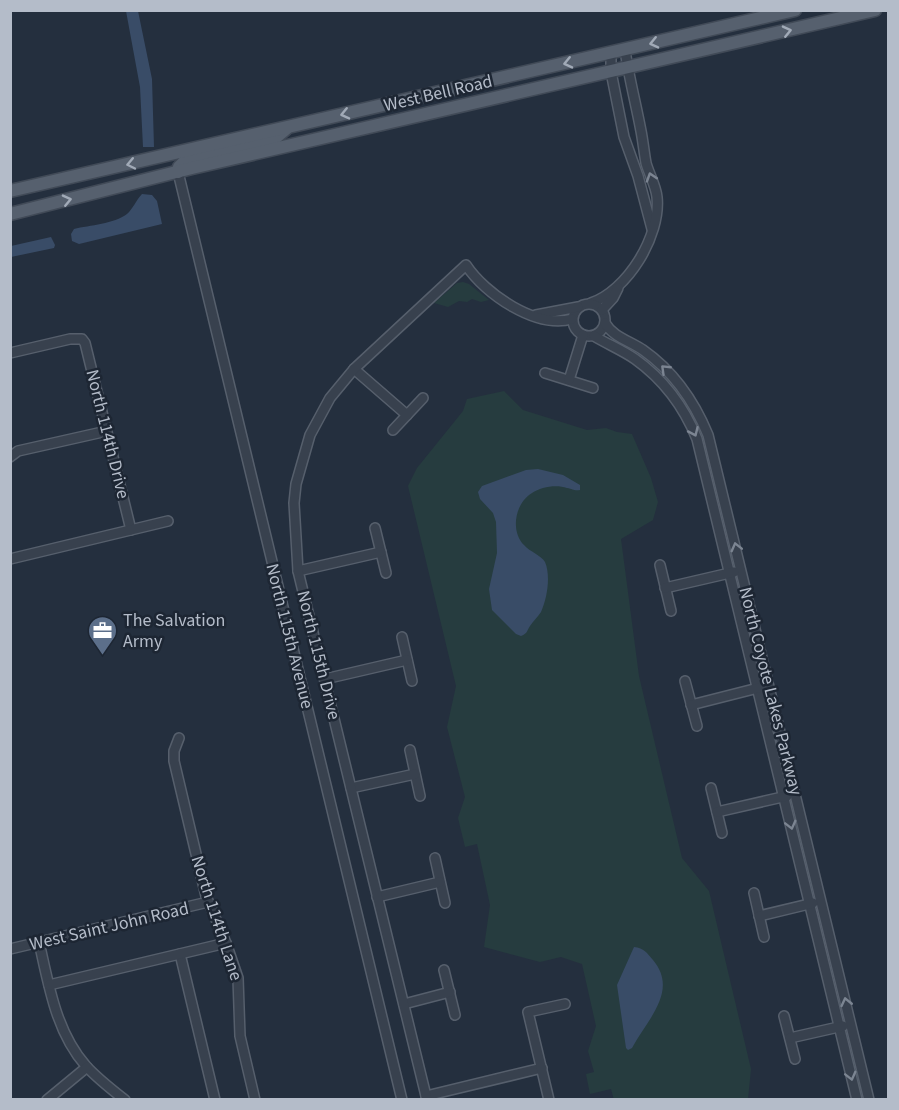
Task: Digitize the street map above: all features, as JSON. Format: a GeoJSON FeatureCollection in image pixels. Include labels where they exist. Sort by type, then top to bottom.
{"type":"FeatureCollection","features":[{"type":"Feature","properties":{"kind":"main road","name":"West Bell Road"},"geometry":{"type":"LineString","coordinates":[[10,191],[795,10]]}},
{"type":"Feature","properties":{"kind":"main road","name":"West Bell Road"},"geometry":{"type":"LineString","coordinates":[[10,214],[178,172],[875,10]]}},
{"type":"Feature","properties":{"kind":"main road"},"geometry":{"type":"LineString","coordinates":[[420,116],[427,105],[479,93],[503,78]]}},
{"type":"Feature","properties":{"kind":"main road"},"geometry":{"type":"LineString","coordinates":[[308,142],[324,130],[380,116],[386,105]]}},
{"type":"Feature","properties":{"kind":"main road"},"geometry":{"type":"LineString","coordinates":[[178,172],[179,167],[186,160],[273,140],[289,127]]}},
{"type":"Feature","properties":{"kind":"street"},"geometry":{"type":"LineString","coordinates":[[602,310],[640,260],[657,216],[657,197],[646,164],[625,50]]}},
{"type":"Feature","properties":{"kind":"street"},"geometry":{"type":"LineString","coordinates":[[611,52],[610,72],[624,137],[638,176],[652,229]]}},
{"type":"Feature","properties":{"kind":"street","name":"North 115th Avenue"},"geometry":{"type":"LineString","coordinates":[[178,172],[402,1100]]}},
{"type":"Feature","properties":{"kind":"street","name":"North 115th Drive"},"geometry":{"type":"LineString","coordinates":[[426,1098],[298,572],[294,503],[300,468],[310,435],[330,398],[354,369],[466,265],[479,282],[497,297],[533,315]]}},
{"type":"Feature","properties":{"kind":"street"},"geometry":{"type":"LineString","coordinates":[[533,315],[598,301],[619,286]]}},
{"type":"Feature","properties":{"kind":"street"},"geometry":{"type":"LineString","coordinates":[[579,306],[572,319],[575,329],[583,335],[594,336],[601,331],[605,323],[602,310],[591,303]]}},
{"type":"Feature","properties":{"kind":"street"},"geometry":{"type":"LineString","coordinates":[[533,315],[551,321],[572,319]]}},
{"type":"Feature","properties":{"kind":"street","name":"North Coyote Lakes Parkway"},"geometry":{"type":"LineString","coordinates":[[605,323],[610,332],[641,349],[674,378],[696,408],[713,448],[869,1100]]}},
{"type":"Feature","properties":{"kind":"street"},"geometry":{"type":"LineString","coordinates":[[569,380],[583,335]]}},
{"type":"Feature","properties":{"kind":"street","name":"North Coyote Lakes Parkway"},"geometry":{"type":"LineString","coordinates":[[594,336],[634,359],[665,386],[685,414],[701,451],[857,1100]]}},
{"type":"Feature","properties":{"kind":"street","name":"North 114th Drive"},"geometry":{"type":"LineString","coordinates":[[10,352],[70,339],[82,339],[87,347],[131,530]]}},
{"type":"Feature","properties":{"kind":"street"},"geometry":{"type":"LineString","coordinates":[[354,369],[407,415]]}},
{"type":"Feature","properties":{"kind":"street"},"geometry":{"type":"LineString","coordinates":[[545,373],[592,388]]}},
{"type":"Feature","properties":{"kind":"street"},"geometry":{"type":"LineString","coordinates":[[393,430],[423,398]]}},
{"type":"Feature","properties":{"kind":"street"},"geometry":{"type":"LineString","coordinates":[[10,457],[18,451],[107,431]]}},
{"type":"Feature","properties":{"kind":"street"},"geometry":{"type":"LineString","coordinates":[[10,559],[168,521]]}},
{"type":"Feature","properties":{"kind":"street"},"geometry":{"type":"LineString","coordinates":[[375,528],[386,573]]}},
{"type":"Feature","properties":{"kind":"street"},"geometry":{"type":"LineString","coordinates":[[298,572],[381,552]]}},
{"type":"Feature","properties":{"kind":"street"},"geometry":{"type":"LineString","coordinates":[[660,565],[671,611]]}},
{"type":"Feature","properties":{"kind":"street"},"geometry":{"type":"LineString","coordinates":[[665,588],[742,570]]}},
{"type":"Feature","properties":{"kind":"street"},"geometry":{"type":"LineString","coordinates":[[402,637],[412,681]]}},
{"type":"Feature","properties":{"kind":"street"},"geometry":{"type":"LineString","coordinates":[[325,679],[407,660]]}},
{"type":"Feature","properties":{"kind":"street"},"geometry":{"type":"LineString","coordinates":[[685,681],[697,726]]}},
{"type":"Feature","properties":{"kind":"street"},"geometry":{"type":"LineString","coordinates":[[691,705],[770,685]]}},
{"type":"Feature","properties":{"kind":"street","name":"North 114th Lane"},"geometry":{"type":"LineString","coordinates":[[179,738],[174,751],[174,761],[208,902],[238,978],[240,1036],[255,1100]]}},
{"type":"Feature","properties":{"kind":"street"},"geometry":{"type":"LineString","coordinates":[[410,750],[420,796]]}},
{"type":"Feature","properties":{"kind":"street"},"geometry":{"type":"LineString","coordinates":[[351,788],[416,774]]}},
{"type":"Feature","properties":{"kind":"street"},"geometry":{"type":"LineString","coordinates":[[711,788],[722,833]]}},
{"type":"Feature","properties":{"kind":"street"},"geometry":{"type":"LineString","coordinates":[[717,812],[796,794]]}},
{"type":"Feature","properties":{"kind":"street"},"geometry":{"type":"LineString","coordinates":[[435,858],[445,903]]}},
{"type":"Feature","properties":{"kind":"street"},"geometry":{"type":"LineString","coordinates":[[377,897],[440,882]]}},
{"type":"Feature","properties":{"kind":"street"},"geometry":{"type":"LineString","coordinates":[[754,893],[764,938]]}},
{"type":"Feature","properties":{"kind":"street"},"geometry":{"type":"LineString","coordinates":[[759,916],[822,901]]}},
{"type":"Feature","properties":{"kind":"street","name":"West Saint John Road"},"geometry":{"type":"LineString","coordinates":[[10,949],[208,902]]}},
{"type":"Feature","properties":{"kind":"street"},"geometry":{"type":"LineString","coordinates":[[39,942],[49,985],[62,1026],[72,1047],[87,1067],[125,1100]]}},
{"type":"Feature","properties":{"kind":"street"},"geometry":{"type":"LineString","coordinates":[[49,985],[226,943]]}},
{"type":"Feature","properties":{"kind":"street"},"geometry":{"type":"LineString","coordinates":[[180,954],[215,1100]]}},
{"type":"Feature","properties":{"kind":"street"},"geometry":{"type":"LineString","coordinates":[[444,969],[455,1015]]}},
{"type":"Feature","properties":{"kind":"street"},"geometry":{"type":"LineString","coordinates":[[404,1004],[450,992]]}},
{"type":"Feature","properties":{"kind":"street"},"geometry":{"type":"LineString","coordinates":[[549,1100],[528,1012],[565,1004]]}},
{"type":"Feature","properties":{"kind":"street"},"geometry":{"type":"LineString","coordinates":[[784,1016],[795,1059]]}},
{"type":"Feature","properties":{"kind":"street"},"geometry":{"type":"LineString","coordinates":[[790,1038],[851,1024]]}},
{"type":"Feature","properties":{"kind":"street"},"geometry":{"type":"LineString","coordinates":[[47,1100],[87,1067]]}},
{"type":"Feature","properties":{"kind":"street"},"geometry":{"type":"LineString","coordinates":[[426,1098],[542,1068]]}},
{"type":"Feature","properties":{"kind":"green space"},"geometry":{"type":"Polygon","coordinates":[[[463,282],[489,300],[459,301],[448,307],[434,303],[457,283],[463,282]]]}},
{"type":"Feature","properties":{"kind":"green space"},"geometry":{"type":"Polygon","coordinates":[[[504,391],[523,410],[587,430],[606,428],[632,434],[651,478],[658,502],[653,520],[621,539],[639,676],[682,858],[709,891],[751,1069],[748,1099],[614,1100],[611,1089],[590,1094],[586,1074],[594,1072],[588,1051],[596,1026],[582,964],[561,957],[540,962],[484,947],[490,905],[477,844],[465,847],[458,818],[465,797],[447,727],[456,686],[408,486],[417,468],[463,411],[467,399],[504,391]]]}},
{"type":"Feature","properties":{"kind":"water"},"geometry":{"type":"Polygon","coordinates":[[[126,11],[138,11],[152,79],[154,147],[143,147],[140,87],[126,11]]]}},
{"type":"Feature","properties":{"kind":"water"},"geometry":{"type":"Polygon","coordinates":[[[142,194],[152,195],[157,201],[162,224],[79,244],[72,241],[71,234],[74,229],[122,217],[129,212],[142,194]]]}},
{"type":"Feature","properties":{"kind":"water"},"geometry":{"type":"Polygon","coordinates":[[[51,237],[54,248],[11,257],[11,246],[51,237]]]}},
{"type":"Feature","properties":{"kind":"water"},"geometry":{"type":"Polygon","coordinates":[[[538,469],[563,475],[580,485],[580,490],[558,486],[540,489],[526,498],[518,510],[517,532],[526,547],[545,562],[548,581],[541,612],[526,633],[521,636],[516,634],[492,610],[489,589],[497,553],[496,522],[493,513],[480,499],[478,492],[482,486],[526,470],[538,469]]]}},
{"type":"Feature","properties":{"kind":"water"},"geometry":{"type":"Polygon","coordinates":[[[634,947],[643,950],[653,960],[663,983],[658,1005],[632,1048],[628,1050],[617,985],[634,947]]]}},
{"type":"Feature","properties":{"kind":"place","name":"The Salvation Army"},"geometry":{"type":"Point","coordinates":[102,656]}}]}
